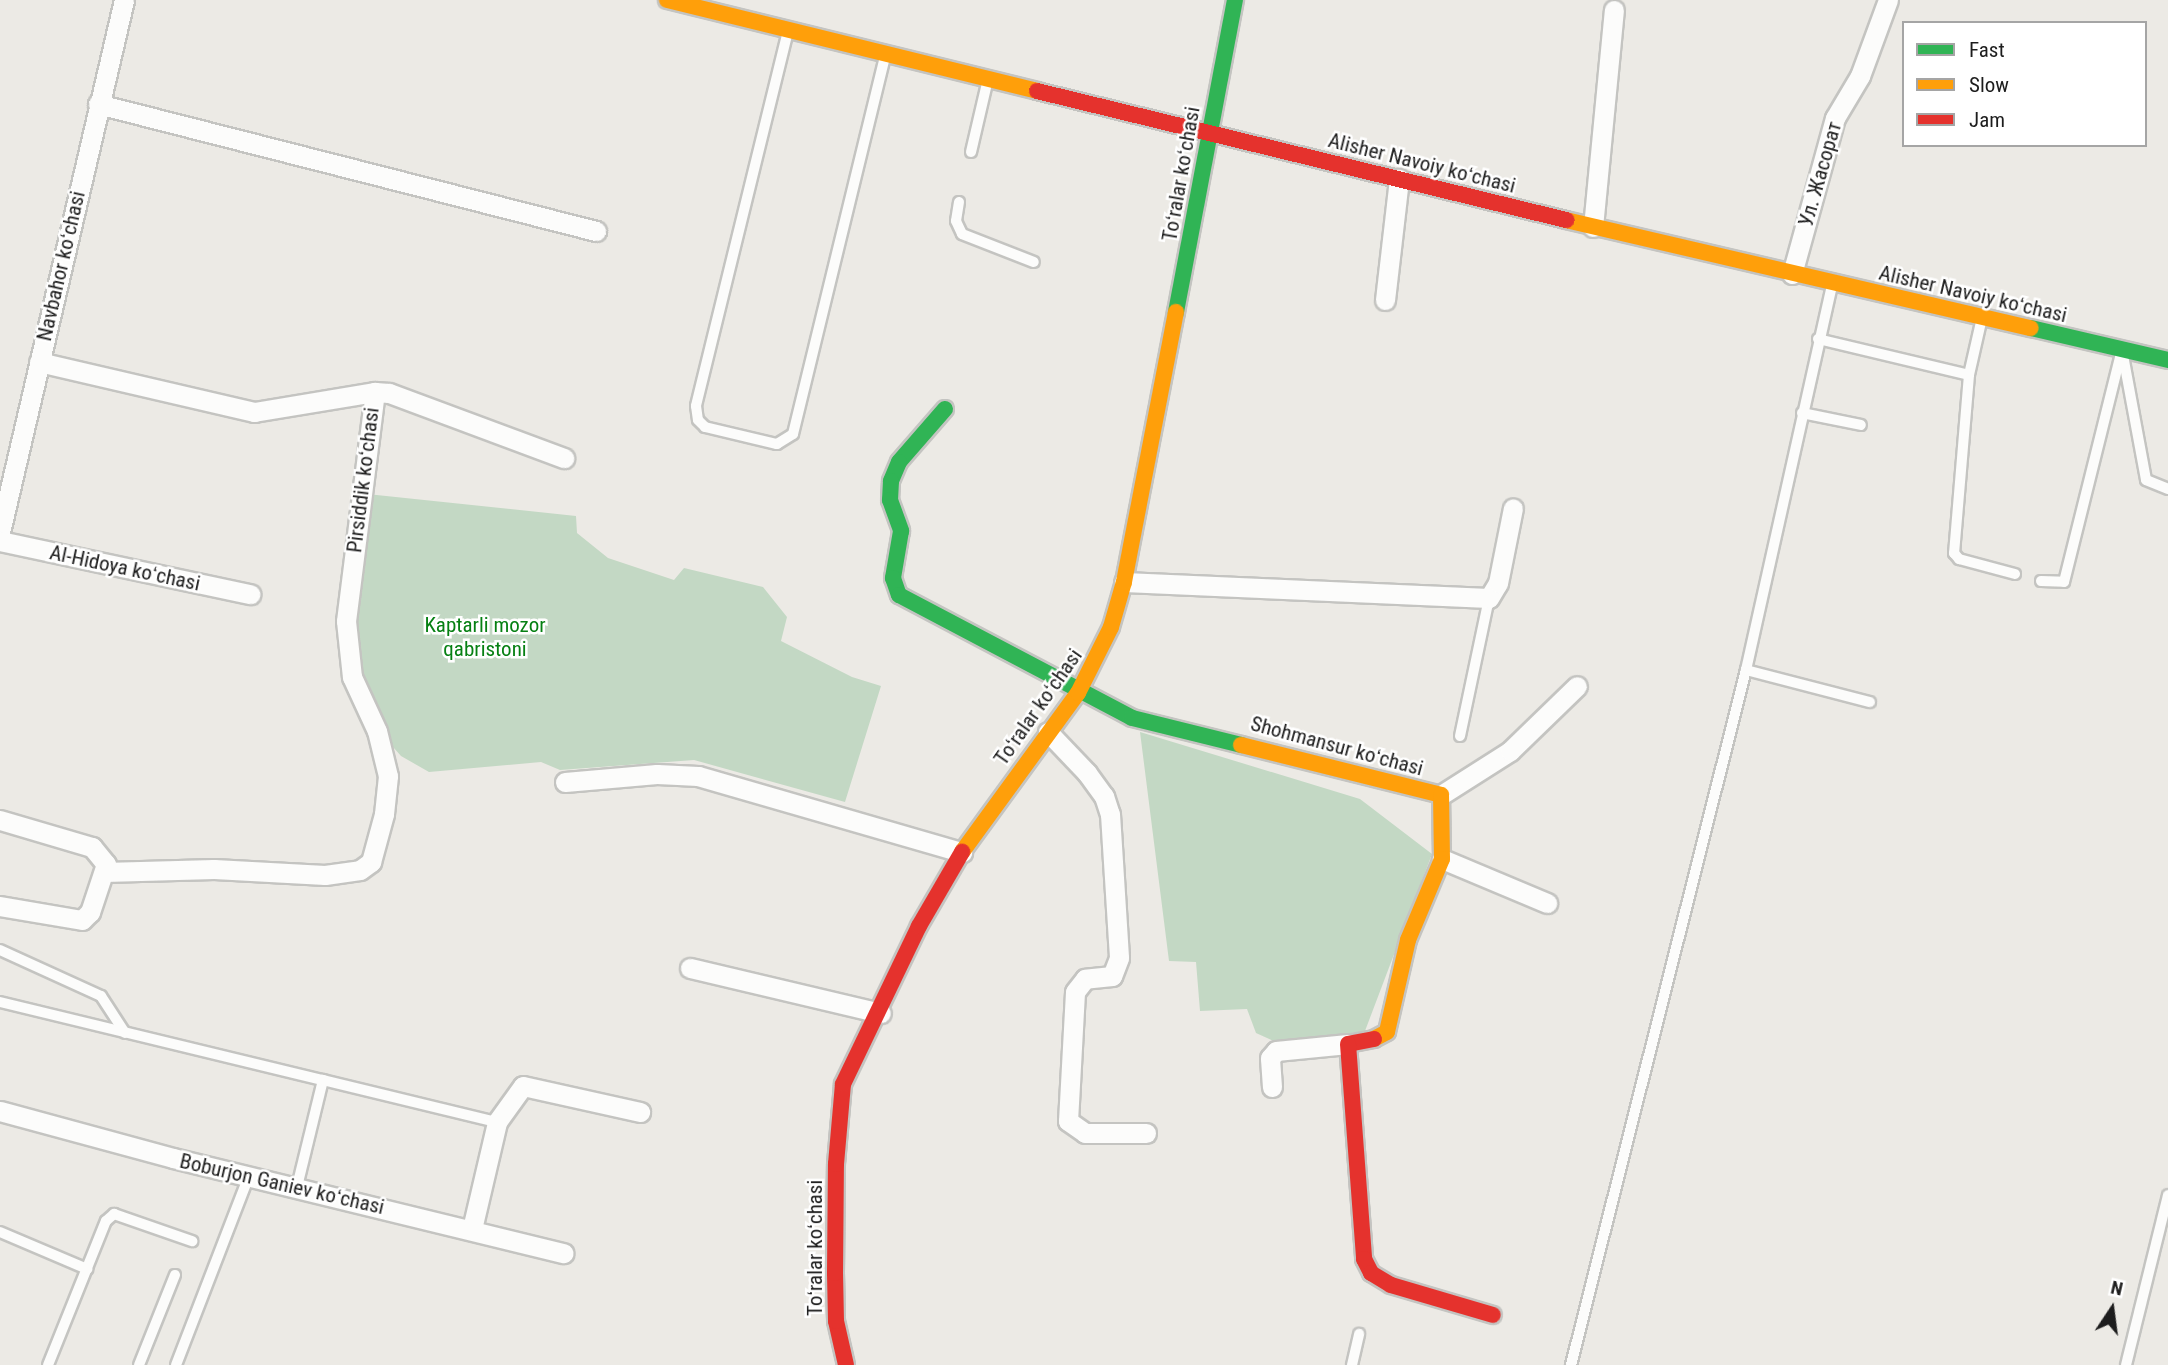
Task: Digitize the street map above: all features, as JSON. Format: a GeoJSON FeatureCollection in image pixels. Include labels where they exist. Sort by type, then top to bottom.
{"type":"FeatureCollection","features":[{"type":"Feature","properties":{"kind":"street","name":"Navbahor koʻchasi"},"geometry":{"type":"LineString","coordinates":[[0,532],[124,0]]}},
{"type":"Feature","properties":{"kind":"street","name":"Alisher Navoiy koʻchasi"},"geometry":{"type":"LineString","coordinates":[[667,0],[745,9],[789,31],[1210,131],[1593,227],[2168,360]]}},
{"type":"Feature","properties":{"kind":"street","name":"Toʻralar koʻchasi"},"geometry":{"type":"LineString","coordinates":[[846,1365],[836,1321],[838,1112],[844,1084],[881,1013],[919,926],[962,852],[1078,693],[1098,659],[1124,582],[1236,0]]}},
{"type":"Feature","properties":{"kind":"street","name":"Ул. Жасорат"},"geometry":{"type":"LineString","coordinates":[[1792,274],[1835,118],[1860,76],[1888,0]]}},
{"type":"Feature","properties":{"kind":"street"},"geometry":{"type":"LineString","coordinates":[[1593,227],[1614,10]]}},
{"type":"Feature","properties":{"kind":"street"},"geometry":{"type":"LineString","coordinates":[[98,104],[597,231]]}},
{"type":"Feature","properties":{"kind":"street"},"geometry":{"type":"LineString","coordinates":[[1385,300],[1399,179]]}},
{"type":"Feature","properties":{"kind":"street","name":"Pirsiddik koʻchasi"},"geometry":{"type":"LineString","coordinates":[[39,362],[254,412],[375,392],[346,621],[352,677],[377,731],[388,776],[374,853],[360,870],[294,876],[214,869],[104,872]]}},
{"type":"Feature","properties":{"kind":"street"},"geometry":{"type":"LineString","coordinates":[[375,392],[407,398],[564,457]]}},
{"type":"Feature","properties":{"kind":"street","name":"Shohmansur koʻchasi"},"geometry":{"type":"LineString","coordinates":[[945,409],[899,462],[891,481],[890,500],[901,531],[892,578],[896,591],[906,601],[1078,693],[1132,718],[1441,795],[1442,859],[1408,940],[1387,1032],[1381,1038],[1348,1044]]}},
{"type":"Feature","properties":{"kind":"street"},"geometry":{"type":"LineString","coordinates":[[1124,582],[1489,598],[1498,583],[1514,508]]}},
{"type":"Feature","properties":{"kind":"street","name":"Al-Hidoya koʻchasi"},"geometry":{"type":"LineString","coordinates":[[0,541],[250,594]]}},
{"type":"Feature","properties":{"kind":"street"},"geometry":{"type":"LineString","coordinates":[[1441,795],[1510,751],[1577,686]]}},
{"type":"Feature","properties":{"kind":"street"},"geometry":{"type":"LineString","coordinates":[[1048,732],[1087,773],[1110,814],[1119,958],[1112,976],[1085,979],[1074,992],[1068,1121],[1085,1133],[1146,1133]]}},
{"type":"Feature","properties":{"kind":"street"},"geometry":{"type":"LineString","coordinates":[[565,782],[657,774],[698,776],[962,852]]}},
{"type":"Feature","properties":{"kind":"street"},"geometry":{"type":"LineString","coordinates":[[0,820],[92,848],[105,858],[104,872],[90,912],[82,920],[0,906]]}},
{"type":"Feature","properties":{"kind":"street"},"geometry":{"type":"LineString","coordinates":[[1442,859],[1547,903]]}},
{"type":"Feature","properties":{"kind":"street"},"geometry":{"type":"LineString","coordinates":[[690,968],[881,1013]]}},
{"type":"Feature","properties":{"kind":"street"},"geometry":{"type":"LineString","coordinates":[[1272,1087],[1270,1058],[1276,1051],[1348,1044],[1366,1267],[1391,1285],[1493,1315]]}},
{"type":"Feature","properties":{"kind":"street"},"geometry":{"type":"LineString","coordinates":[[472,1229],[497,1122],[518,1089],[531,1085],[640,1112]]}},
{"type":"Feature","properties":{"kind":"street","name":"Boburjon Ganiev koʻchasi"},"geometry":{"type":"LineString","coordinates":[[0,1111],[249,1176],[564,1253]]}},
{"type":"Feature","properties":{"kind":"lane"},"geometry":{"type":"LineString","coordinates":[[789,31],[695,411],[705,427],[777,444],[790,437],[795,428],[886,54]]}},
{"type":"Feature","properties":{"kind":"lane"},"geometry":{"type":"LineString","coordinates":[[971,152],[988,79]]}},
{"type":"Feature","properties":{"kind":"lane"},"geometry":{"type":"LineString","coordinates":[[959,202],[956,221],[962,234],[1034,262]]}},
{"type":"Feature","properties":{"kind":"lane"},"geometry":{"type":"LineString","coordinates":[[1571,1365],[1746,670],[1832,284]]}},
{"type":"Feature","properties":{"kind":"lane"},"geometry":{"type":"LineString","coordinates":[[1982,318],[1969,375],[1954,553],[1959,559],[2015,574]]}},
{"type":"Feature","properties":{"kind":"lane"},"geometry":{"type":"LineString","coordinates":[[1818,340],[1969,375]]}},
{"type":"Feature","properties":{"kind":"lane"},"geometry":{"type":"LineString","coordinates":[[2122,350],[2146,480],[2168,489]]}},
{"type":"Feature","properties":{"kind":"lane"},"geometry":{"type":"LineString","coordinates":[[2041,580],[2064,582],[2122,350]]}},
{"type":"Feature","properties":{"kind":"lane"},"geometry":{"type":"LineString","coordinates":[[1802,413],[1861,425]]}},
{"type":"Feature","properties":{"kind":"lane"},"geometry":{"type":"LineString","coordinates":[[1460,736],[1489,598]]}},
{"type":"Feature","properties":{"kind":"lane"},"geometry":{"type":"LineString","coordinates":[[1746,670],[1871,702]]}},
{"type":"Feature","properties":{"kind":"lane"},"geometry":{"type":"LineString","coordinates":[[0,950],[101,996],[125,1033]]}},
{"type":"Feature","properties":{"kind":"lane"},"geometry":{"type":"LineString","coordinates":[[0,1002],[497,1122]]}},
{"type":"Feature","properties":{"kind":"lane"},"geometry":{"type":"LineString","coordinates":[[297,1187],[323,1080]]}},
{"type":"Feature","properties":{"kind":"lane"},"geometry":{"type":"LineString","coordinates":[[177,1365],[249,1176]]}},
{"type":"Feature","properties":{"kind":"lane"},"geometry":{"type":"LineString","coordinates":[[2126,1365],[2168,1195]]}},
{"type":"Feature","properties":{"kind":"lane"},"geometry":{"type":"LineString","coordinates":[[48,1365],[106,1221],[114,1214],[192,1241]]}},
{"type":"Feature","properties":{"kind":"lane"},"geometry":{"type":"LineString","coordinates":[[0,1233],[87,1269]]}},
{"type":"Feature","properties":{"kind":"lane"},"geometry":{"type":"LineString","coordinates":[[139,1365],[175,1275]]}},
{"type":"Feature","properties":{"kind":"lane"},"geometry":{"type":"LineString","coordinates":[[1352,1365],[1359,1334]]}},
{"type":"Feature","properties":{"kind":"green space","name":"Kaptarli mozor qabristoni"},"geometry":{"type":"Polygon","coordinates":[[[367,494],[576,516],[577,533],[608,558],[674,580],[684,568],[763,587],[787,617],[781,641],[852,677],[881,686],[845,802],[694,760],[560,770],[541,762],[429,772],[401,756],[385,738],[365,694],[355,649],[367,494]]]}},
{"type":"Feature","properties":{"kind":"green space"},"geometry":{"type":"Polygon","coordinates":[[[1140,732],[1360,799],[1432,854],[1365,1031],[1280,1044],[1256,1033],[1247,1009],[1200,1011],[1196,962],[1169,961],[1140,732]]]}},
{"type":"Feature","properties":{"kind":"traffic: fast"},"geometry":{"type":"LineString","coordinates":[[1176,312],[1235,0]]}},
{"type":"Feature","properties":{"kind":"traffic: fast"},"geometry":{"type":"LineString","coordinates":[[2031,328],[2168,360]]}},
{"type":"Feature","properties":{"kind":"traffic: fast"},"geometry":{"type":"LineString","coordinates":[[945,409],[899,462],[891,481],[890,500],[901,531],[893,578],[899,595],[1132,718],[1241,745]]}},
{"type":"Feature","properties":{"kind":"traffic: slow"},"geometry":{"type":"LineString","coordinates":[[667,0],[1037,91]]}},
{"type":"Feature","properties":{"kind":"traffic: slow"},"geometry":{"type":"LineString","coordinates":[[1566,220],[2031,328]]}},
{"type":"Feature","properties":{"kind":"traffic: slow"},"geometry":{"type":"LineString","coordinates":[[962,852],[1078,693],[1111,627],[1124,582],[1176,312]]}},
{"type":"Feature","properties":{"kind":"traffic: slow"},"geometry":{"type":"LineString","coordinates":[[1241,745],[1441,795],[1442,859],[1408,940],[1387,1032],[1374,1039]]}},
{"type":"Feature","properties":{"kind":"traffic: jam"},"geometry":{"type":"LineString","coordinates":[[1037,91],[1566,220]]}},
{"type":"Feature","properties":{"kind":"traffic: jam"},"geometry":{"type":"LineString","coordinates":[[846,1365],[836,1321],[835,1273],[836,1164],[843,1084],[919,926],[962,852]]}},
{"type":"Feature","properties":{"kind":"traffic: jam"},"geometry":{"type":"LineString","coordinates":[[1374,1039],[1348,1044],[1364,1259],[1371,1273],[1391,1285],[1493,1315]]}}]}
